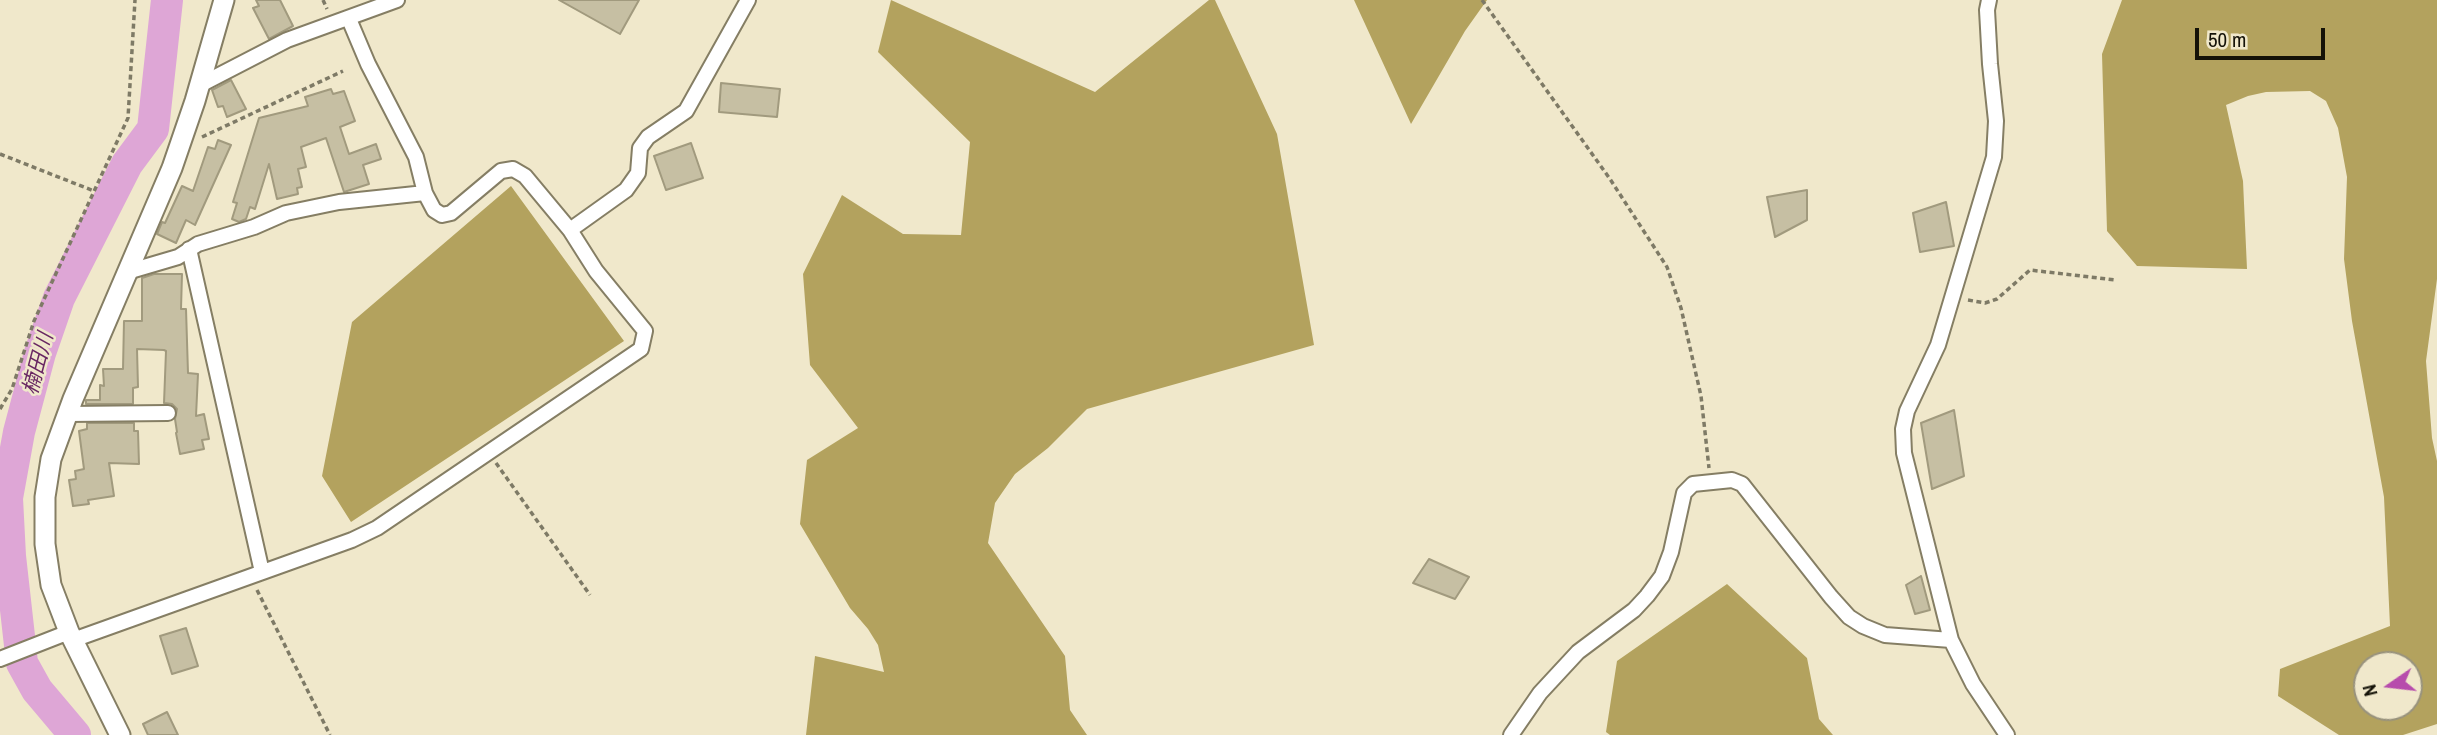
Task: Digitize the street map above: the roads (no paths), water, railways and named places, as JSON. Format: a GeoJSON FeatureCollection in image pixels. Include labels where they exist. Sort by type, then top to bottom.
{"type":"FeatureCollection","features":[{"type":"Feature","properties":{"kind":"street"},"geometry":{"type":"LineString","coordinates":[[120,735],[71,636],[51,585],[45,544],[45,497],[51,459],[68,414],[179,148],[224,0]]}},
{"type":"Feature","properties":{"kind":"street"},"geometry":{"type":"LineString","coordinates":[[200,85],[287,40],[397,0]]}},
{"type":"Feature","properties":{"kind":"street"},"geometry":{"type":"LineString","coordinates":[[570,230],[626,190],[638,173],[640,148],[648,137],[686,111],[748,0]]}},
{"type":"Feature","properties":{"kind":"street"},"geometry":{"type":"LineString","coordinates":[[1989,0],[1987,10],[1996,121],[1994,157],[1938,345],[1907,411],[1903,429],[1904,453],[1951,640],[1973,684],[2007,735]]}},
{"type":"Feature","properties":{"kind":"street"},"geometry":{"type":"LineString","coordinates":[[0,659],[256,574],[352,540],[377,528],[641,348],[645,331],[596,271],[570,230],[525,176],[513,169],[501,171],[451,213],[442,215],[434,210],[425,193],[416,158],[368,64],[349,19]]}},
{"type":"Feature","properties":{"kind":"street"},"geometry":{"type":"LineString","coordinates":[[127,272],[178,257],[198,244],[254,228],[286,213],[339,202],[425,193]]}},
{"type":"Feature","properties":{"kind":"street"},"geometry":{"type":"LineString","coordinates":[[189,249],[256,574]]}},
{"type":"Feature","properties":{"kind":"street"},"geometry":{"type":"LineString","coordinates":[[68,414],[168,413]]}},
{"type":"Feature","properties":{"kind":"street"},"geometry":{"type":"LineString","coordinates":[[1511,735],[1541,693],[1578,652],[1634,610],[1662,576],[1671,552],[1684,493],[1693,484],[1732,480],[1742,484],[1831,597],[1849,617],[1863,626],[1885,635],[1951,640]]}},
{"type":"Feature","properties":{"kind":"waterway","name":"楠田川"},"geometry":{"type":"LineString","coordinates":[[75,735],[37,690],[22,663],[10,556],[7,498],[19,432],[40,353],[59,298],[127,164],[153,129],[167,0]]}}]}
